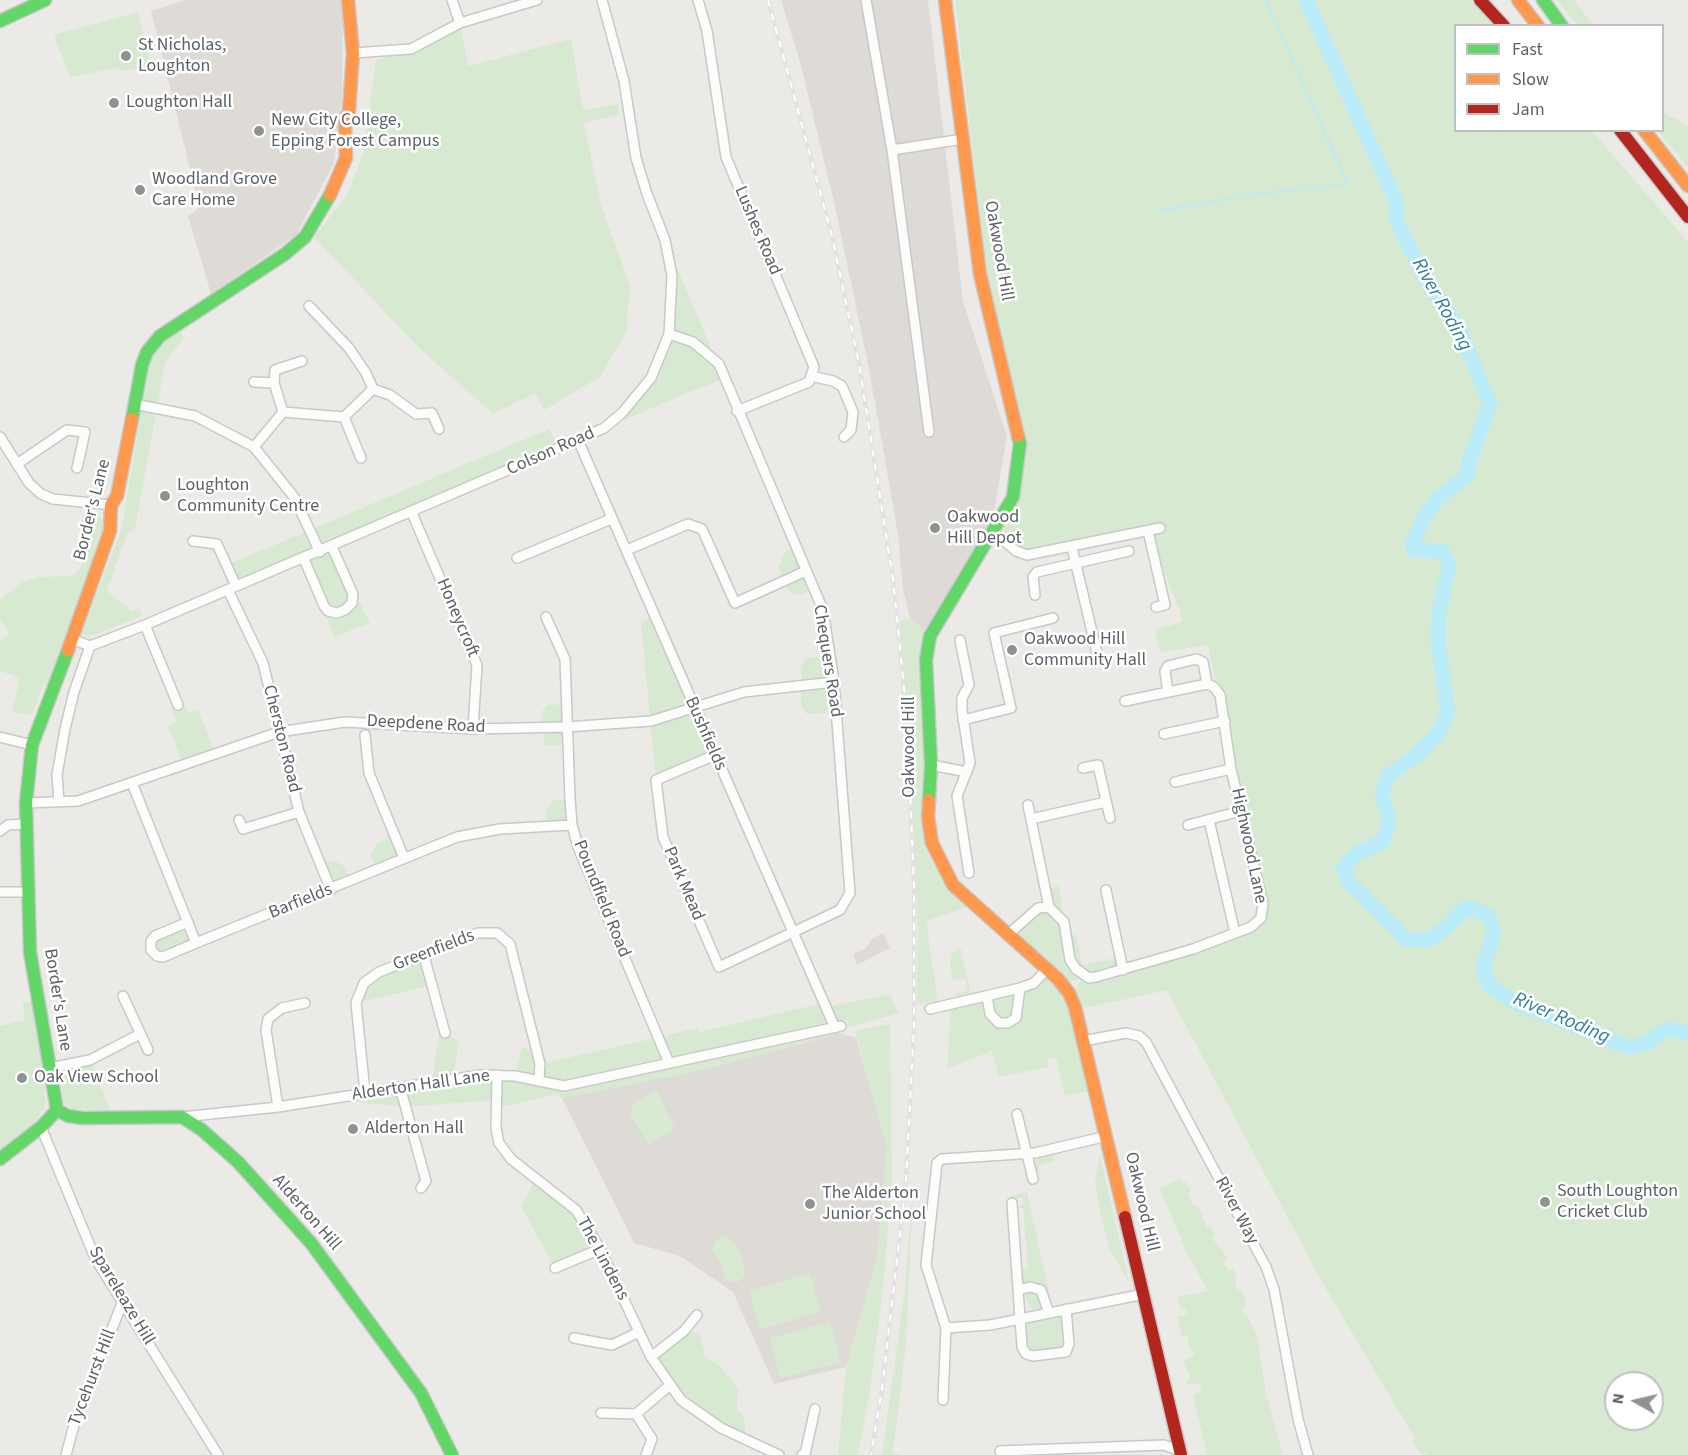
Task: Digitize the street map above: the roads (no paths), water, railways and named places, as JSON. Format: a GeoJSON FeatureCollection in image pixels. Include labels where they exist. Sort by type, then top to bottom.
{"type":"FeatureCollection","features":[{"type":"Feature","properties":{"kind":"main road"},"geometry":{"type":"LineString","coordinates":[[0,21],[45,0]]}},
{"type":"Feature","properties":{"kind":"main road","name":"Border's Lane"},"geometry":{"type":"LineString","coordinates":[[57,1110],[30,952],[26,803],[33,745],[103,556],[110,531],[111,505],[117,496],[142,366],[153,343],[285,254],[305,237],[337,184],[346,158],[345,120],[349,111],[353,53],[348,0]]}},
{"type":"Feature","properties":{"kind":"main road","name":"Oakwood Hill"},"geometry":{"type":"LineString","coordinates":[[945,0],[980,274],[1020,443],[1013,497],[930,636],[926,660],[931,765],[928,817],[932,843],[937,859],[953,885],[1010,934],[1069,993],[1107,1136],[1181,1453]]}},
{"type":"Feature","properties":{"kind":"main road"},"geometry":{"type":"LineString","coordinates":[[1480,0],[1502,24]]}},
{"type":"Feature","properties":{"kind":"main road"},"geometry":{"type":"LineString","coordinates":[[1518,0],[1536,24]]}},
{"type":"Feature","properties":{"kind":"main road"},"geometry":{"type":"LineString","coordinates":[[1543,0],[1561,24]]}},
{"type":"Feature","properties":{"kind":"main road"},"geometry":{"type":"LineString","coordinates":[[1613,132],[1652,171]]}},
{"type":"Feature","properties":{"kind":"main road"},"geometry":{"type":"LineString","coordinates":[[1622,132],[1688,217]]}},
{"type":"Feature","properties":{"kind":"main road"},"geometry":{"type":"LineString","coordinates":[[1646,132],[1688,186]]}},
{"type":"Feature","properties":{"kind":"main road"},"geometry":{"type":"LineString","coordinates":[[0,1159],[41,1127],[57,1110],[68,1116],[83,1118],[182,1117]]}},
{"type":"Feature","properties":{"kind":"main road","name":"Alderton Hill"},"geometry":{"type":"LineString","coordinates":[[182,1117],[202,1130],[238,1162],[311,1243],[421,1393],[452,1455]]}},
{"type":"Feature","properties":{"kind":"street"},"geometry":{"type":"LineString","coordinates":[[452,0],[460,23]]}},
{"type":"Feature","properties":{"kind":"street"},"geometry":{"type":"LineString","coordinates":[[353,53],[411,49],[460,23],[537,0]]}},
{"type":"Feature","properties":{"kind":"street","name":"Colson Road"},"geometry":{"type":"LineString","coordinates":[[90,646],[304,559],[604,428],[622,413],[651,378],[669,334],[672,276],[665,240],[646,194],[636,158],[624,81],[602,0]]}},
{"type":"Feature","properties":{"kind":"street","name":"Lushes Road"},"geometry":{"type":"LineString","coordinates":[[698,0],[707,31],[726,157],[814,368],[811,376]]}},
{"type":"Feature","properties":{"kind":"street"},"geometry":{"type":"LineString","coordinates":[[866,0],[892,150],[929,432]]}},
{"type":"Feature","properties":{"kind":"street"},"geometry":{"type":"LineString","coordinates":[[892,150],[963,139]]}},
{"type":"Feature","properties":{"kind":"street"},"geometry":{"type":"LineString","coordinates":[[309,306],[349,348],[366,373],[373,389],[390,395],[416,414],[432,413],[439,429]]}},
{"type":"Feature","properties":{"kind":"street","name":"Chequers Road"},"geometry":{"type":"LineString","coordinates":[[669,334],[693,342],[718,364],[823,610],[834,682],[850,893],[840,910],[793,932]]}},
{"type":"Feature","properties":{"kind":"street"},"geometry":{"type":"LineString","coordinates":[[283,412],[274,383],[275,370],[302,361]]}},
{"type":"Feature","properties":{"kind":"street"},"geometry":{"type":"LineString","coordinates":[[737,411],[809,382],[811,376],[833,381],[842,386],[853,412],[851,430],[844,437]]}},
{"type":"Feature","properties":{"kind":"street"},"geometry":{"type":"LineString","coordinates":[[254,382],[274,383]]}},
{"type":"Feature","properties":{"kind":"street"},"geometry":{"type":"LineString","coordinates":[[283,412],[344,417],[373,389]]}},
{"type":"Feature","properties":{"kind":"street"},"geometry":{"type":"LineString","coordinates":[[135,404],[195,416],[254,447],[294,497],[320,552]]}},
{"type":"Feature","properties":{"kind":"street"},"geometry":{"type":"LineString","coordinates":[[254,447],[283,412]]}},
{"type":"Feature","properties":{"kind":"street"},"geometry":{"type":"LineString","coordinates":[[344,417],[361,458]]}},
{"type":"Feature","properties":{"kind":"street"},"geometry":{"type":"LineString","coordinates":[[17,464],[67,426],[85,432],[77,468]]}},
{"type":"Feature","properties":{"kind":"street"},"geometry":{"type":"LineString","coordinates":[[0,437],[30,483],[41,494],[53,499],[111,505]]}},
{"type":"Feature","properties":{"kind":"street","name":"Bushfields"},"geometry":{"type":"LineString","coordinates":[[578,440],[793,932],[838,1027]]}},
{"type":"Feature","properties":{"kind":"street","name":"Honeycroft"},"geometry":{"type":"LineString","coordinates":[[412,513],[477,665],[473,729]]}},
{"type":"Feature","properties":{"kind":"street"},"geometry":{"type":"LineString","coordinates":[[517,558],[611,519]]}},
{"type":"Feature","properties":{"kind":"street"},"geometry":{"type":"LineString","coordinates":[[627,550],[688,524],[702,529],[735,603],[806,572]]}},
{"type":"Feature","properties":{"kind":"street"},"geometry":{"type":"LineString","coordinates":[[994,532],[1016,550],[1027,555],[1072,548],[1160,528]]}},
{"type":"Feature","properties":{"kind":"street"},"geometry":{"type":"LineString","coordinates":[[1148,531],[1165,606]]}},
{"type":"Feature","properties":{"kind":"street","name":"Cherston Road"},"geometry":{"type":"LineString","coordinates":[[193,541],[217,544],[232,588],[263,663],[299,812],[331,890]]}},
{"type":"Feature","properties":{"kind":"street"},"geometry":{"type":"LineString","coordinates":[[304,559],[328,611],[337,613],[345,610],[352,603],[353,594],[332,547]]}},
{"type":"Feature","properties":{"kind":"street"},"geometry":{"type":"LineString","coordinates":[[1072,548],[1098,657]]}},
{"type":"Feature","properties":{"kind":"street"},"geometry":{"type":"LineString","coordinates":[[1035,595],[1033,577],[1037,572],[1129,551]]}},
{"type":"Feature","properties":{"kind":"street","name":"Poundfield Road"},"geometry":{"type":"LineString","coordinates":[[546,617],[565,659],[566,727],[572,825],[578,848],[669,1063]]}},
{"type":"Feature","properties":{"kind":"street"},"geometry":{"type":"LineString","coordinates":[[963,720],[1011,708],[994,633],[1053,618]]}},
{"type":"Feature","properties":{"kind":"street"},"geometry":{"type":"LineString","coordinates":[[145,625],[178,705]]}},
{"type":"Feature","properties":{"kind":"street"},"geometry":{"type":"LineString","coordinates":[[58,801],[57,775],[65,729],[90,646],[72,639]]}},
{"type":"Feature","properties":{"kind":"street"},"geometry":{"type":"LineString","coordinates":[[960,640],[969,685],[963,698],[963,720],[970,764],[957,796],[969,873]]}},
{"type":"Feature","properties":{"kind":"street","name":"Highwood Lane"},"geometry":{"type":"LineString","coordinates":[[1049,907],[1064,922],[1070,960],[1076,969],[1089,978],[1193,949],[1251,927],[1261,918],[1263,904],[1231,770],[1220,695],[1214,687],[1207,684],[1203,662],[1196,659],[1168,666],[1165,671],[1168,692]]}},
{"type":"Feature","properties":{"kind":"street","name":"Deepdene Road"},"geometry":{"type":"LineString","coordinates":[[26,803],[78,801],[279,732],[345,722],[473,729],[566,727],[651,721],[744,692],[834,682]]}},
{"type":"Feature","properties":{"kind":"street"},"geometry":{"type":"LineString","coordinates":[[1125,700],[1207,684]]}},
{"type":"Feature","properties":{"kind":"street"},"geometry":{"type":"LineString","coordinates":[[1164,734],[1225,721]]}},
{"type":"Feature","properties":{"kind":"street"},"geometry":{"type":"LineString","coordinates":[[365,735],[369,773],[404,858]]}},
{"type":"Feature","properties":{"kind":"street"},"geometry":{"type":"LineString","coordinates":[[0,737],[33,745]]}},
{"type":"Feature","properties":{"kind":"street","name":"Park Mead"},"geometry":{"type":"LineString","coordinates":[[715,755],[656,780],[663,837],[719,967],[793,932]]}},
{"type":"Feature","properties":{"kind":"street"},"geometry":{"type":"LineString","coordinates":[[931,765],[967,772]]}},
{"type":"Feature","properties":{"kind":"street"},"geometry":{"type":"LineString","coordinates":[[1083,768],[1098,765],[1110,818]]}},
{"type":"Feature","properties":{"kind":"street","name":"Highwood Lane"},"geometry":{"type":"LineString","coordinates":[[1175,782],[1231,770]]}},
{"type":"Feature","properties":{"kind":"street"},"geometry":{"type":"LineString","coordinates":[[132,783],[196,943]]}},
{"type":"Feature","properties":{"kind":"street"},"geometry":{"type":"LineString","coordinates":[[1031,819],[1106,802]]}},
{"type":"Feature","properties":{"kind":"street"},"geometry":{"type":"LineString","coordinates":[[1010,934],[1038,908],[1049,907],[1028,805]]}},
{"type":"Feature","properties":{"kind":"street"},"geometry":{"type":"LineString","coordinates":[[1188,825],[1241,811]]}},
{"type":"Feature","properties":{"kind":"street"},"geometry":{"type":"LineString","coordinates":[[246,840],[241,825],[299,812]]}},
{"type":"Feature","properties":{"kind":"street"},"geometry":{"type":"LineString","coordinates":[[1209,820],[1235,933]]}},
{"type":"Feature","properties":{"kind":"street"},"geometry":{"type":"LineString","coordinates":[[0,831],[8,825],[26,824]]}},
{"type":"Feature","properties":{"kind":"street","name":"Barfields"},"geometry":{"type":"LineString","coordinates":[[188,922],[155,936],[151,941],[151,950],[157,957],[163,957],[331,890],[456,837],[500,830],[572,825]]}},
{"type":"Feature","properties":{"kind":"street"},"geometry":{"type":"LineString","coordinates":[[1106,890],[1123,970]]}},
{"type":"Feature","properties":{"kind":"street"},"geometry":{"type":"LineString","coordinates":[[0,892],[28,892]]}},
{"type":"Feature","properties":{"kind":"street","name":"Greenfields"},"geometry":{"type":"LineString","coordinates":[[365,1092],[356,1003],[364,983],[379,972],[478,933],[497,933],[510,944],[540,1064],[539,1080]]}},
{"type":"Feature","properties":{"kind":"street"},"geometry":{"type":"LineString","coordinates":[[424,956],[445,1033]]}},
{"type":"Feature","properties":{"kind":"street"},"geometry":{"type":"LineString","coordinates":[[930,1009],[1020,988],[1034,983],[1047,969]]}},
{"type":"Feature","properties":{"kind":"street"},"geometry":{"type":"LineString","coordinates":[[987,996],[990,1014],[999,1023],[1008,1023],[1016,1018],[1020,988]]}},
{"type":"Feature","properties":{"kind":"street"},"geometry":{"type":"LineString","coordinates":[[123,996],[148,1050]]}},
{"type":"Feature","properties":{"kind":"street"},"geometry":{"type":"LineString","coordinates":[[278,1107],[266,1030],[268,1019],[282,1008],[305,1003]]}},
{"type":"Feature","properties":{"kind":"street","name":"Alderton Hall Lane"},"geometry":{"type":"LineString","coordinates":[[182,1117],[278,1107],[481,1075],[539,1080],[564,1086],[838,1027]]}},
{"type":"Feature","properties":{"kind":"street","name":"River Way"},"geometry":{"type":"LineString","coordinates":[[1083,1041],[1118,1033],[1133,1034],[1146,1042],[1266,1267],[1274,1289],[1298,1419],[1308,1455]]}},
{"type":"Feature","properties":{"kind":"street"},"geometry":{"type":"LineString","coordinates":[[50,1068],[90,1060],[140,1034]]}},
{"type":"Feature","properties":{"kind":"street","name":"The Lindens"},"geometry":{"type":"LineString","coordinates":[[497,1075],[496,1130],[499,1143],[512,1159],[576,1210],[600,1249],[651,1358],[681,1400],[721,1428],[778,1455]]}},
{"type":"Feature","properties":{"kind":"street"},"geometry":{"type":"LineString","coordinates":[[400,1087],[426,1181],[421,1188]]}},
{"type":"Feature","properties":{"kind":"street"},"geometry":{"type":"LineString","coordinates":[[1017,1114],[1033,1179]]}},
{"type":"Feature","properties":{"kind":"street","name":"Spareleaze Hill"},"geometry":{"type":"LineString","coordinates":[[41,1127],[95,1258],[218,1455]]}},
{"type":"Feature","properties":{"kind":"street"},"geometry":{"type":"LineString","coordinates":[[943,1400],[946,1328],[926,1265],[937,1163],[942,1158],[1035,1153],[1107,1136]]}},
{"type":"Feature","properties":{"kind":"street"},"geometry":{"type":"LineString","coordinates":[[1012,1203],[1022,1347],[1026,1354],[1066,1352],[1069,1344],[1066,1310]]}},
{"type":"Feature","properties":{"kind":"street"},"geometry":{"type":"LineString","coordinates":[[555,1268],[600,1249]]}},
{"type":"Feature","properties":{"kind":"street"},"geometry":{"type":"LineString","coordinates":[[1018,1290],[1030,1287],[1041,1290],[1049,1313]]}},
{"type":"Feature","properties":{"kind":"street"},"geometry":{"type":"LineString","coordinates":[[946,1328],[990,1325],[1144,1294]]}},
{"type":"Feature","properties":{"kind":"street","name":"Tycehurst Hill"},"geometry":{"type":"LineString","coordinates":[[66,1455],[74,1425],[123,1301]]}},
{"type":"Feature","properties":{"kind":"street"},"geometry":{"type":"LineString","coordinates":[[651,1358],[684,1331],[697,1315]]}},
{"type":"Feature","properties":{"kind":"street"},"geometry":{"type":"LineString","coordinates":[[574,1338],[612,1345],[639,1332]]}},
{"type":"Feature","properties":{"kind":"street"},"geometry":{"type":"LineString","coordinates":[[601,1413],[636,1414],[670,1385]]}},
{"type":"Feature","properties":{"kind":"street"},"geometry":{"type":"LineString","coordinates":[[802,1455],[805,1454],[815,1409]]}},
{"type":"Feature","properties":{"kind":"street"},"geometry":{"type":"LineString","coordinates":[[636,1414],[652,1439],[646,1455]]}},
{"type":"Feature","properties":{"kind":"street"},"geometry":{"type":"LineString","coordinates":[[1000,1451],[1033,1449],[1046,1453],[1164,1445],[1181,1453]]}},
{"type":"Feature","properties":{"kind":"waterway"},"geometry":{"type":"LineString","coordinates":[[1159,211],[1248,195],[1348,184],[1266,0]]}},
{"type":"Feature","properties":{"kind":"waterway","name":"River Roding"},"geometry":{"type":"LineString","coordinates":[[1306,0],[1397,203],[1396,220],[1422,273],[1460,330],[1490,404],[1470,459],[1468,474],[1437,499],[1422,521],[1413,542],[1414,550],[1442,551],[1449,564],[1439,612],[1438,642],[1448,713],[1438,733],[1417,755],[1387,777],[1382,794],[1389,820],[1384,840],[1353,856],[1343,868],[1349,882],[1406,939],[1428,940],[1445,928],[1467,907],[1488,915],[1494,932],[1483,969],[1489,985],[1516,1003],[1628,1047],[1647,1043],[1667,1029],[1688,1032]]}},
{"type":"Feature","properties":{"kind":"railway"},"geometry":{"type":"LineString","coordinates":[[768,0],[832,236],[859,364],[893,579],[907,718],[914,887],[914,1026],[906,1181],[882,1389],[871,1455]]}},
{"type":"Feature","properties":{"kind":"place","name":"St Nicholas, Loughton"},"geometry":{"type":"Point","coordinates":[126,56]}},
{"type":"Feature","properties":{"kind":"place","name":"Loughton Hall"},"geometry":{"type":"Point","coordinates":[114,103]}},
{"type":"Feature","properties":{"kind":"place","name":"New City College, Epping Forest Campus"},"geometry":{"type":"Point","coordinates":[259,131]}},
{"type":"Feature","properties":{"kind":"place","name":"Woodland Grove Care Home"},"geometry":{"type":"Point","coordinates":[140,190]}},
{"type":"Feature","properties":{"kind":"place","name":"Loughton Community Centre"},"geometry":{"type":"Point","coordinates":[165,496]}},
{"type":"Feature","properties":{"kind":"place","name":"Oakwood Hill Depot"},"geometry":{"type":"Point","coordinates":[935,528]}},
{"type":"Feature","properties":{"kind":"place","name":"Oakwood Hill Community Hall"},"geometry":{"type":"Point","coordinates":[1012,650]}},
{"type":"Feature","properties":{"kind":"place","name":"Oak View School"},"geometry":{"type":"Point","coordinates":[22,1078]}},
{"type":"Feature","properties":{"kind":"place","name":"Alderton Hall"},"geometry":{"type":"Point","coordinates":[353,1129]}},
{"type":"Feature","properties":{"kind":"place","name":"South Loughton Cricket Club"},"geometry":{"type":"Point","coordinates":[1545,1202]}},
{"type":"Feature","properties":{"kind":"place","name":"The Alderton Junior School"},"geometry":{"type":"Point","coordinates":[810,1204]}}]}
